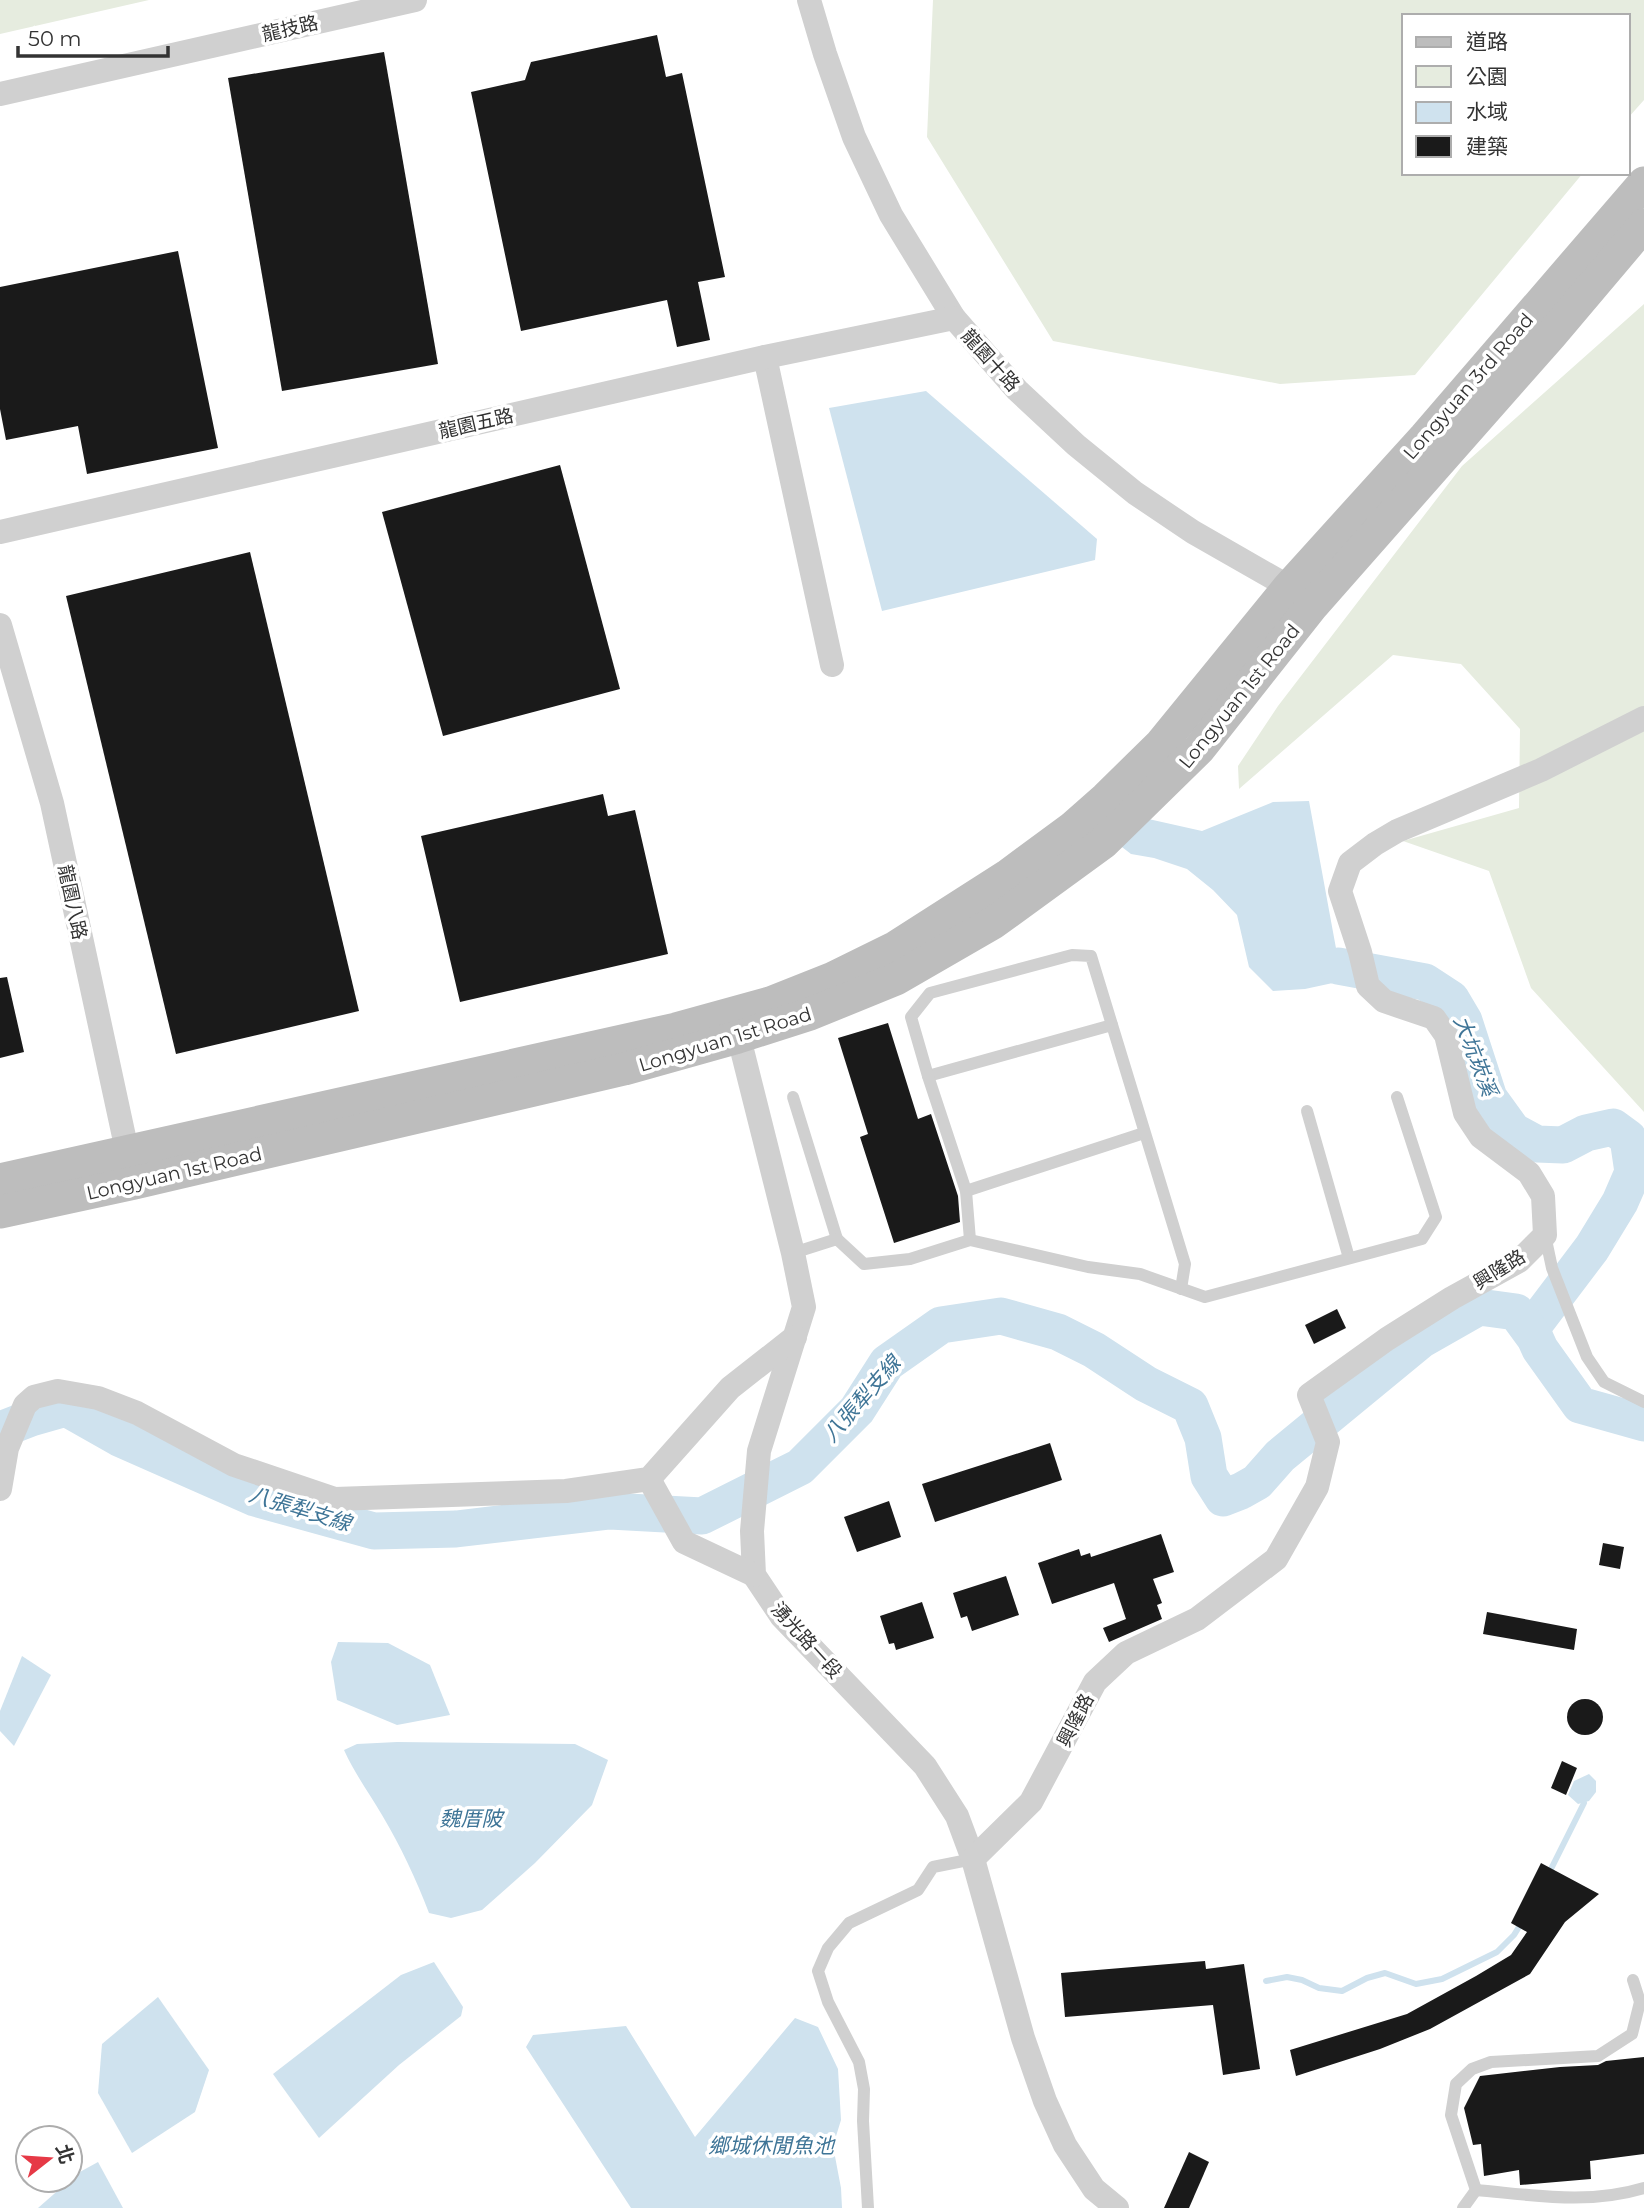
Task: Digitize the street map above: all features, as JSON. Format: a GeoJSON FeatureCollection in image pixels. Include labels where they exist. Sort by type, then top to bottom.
{"type":"FeatureCollection","features":[{"type":"Feature","properties":{"kind":"street","name":"龍技路"},"geometry":{"type":"LineString","coordinates":[[0,94],[415,0]]}},
{"type":"Feature","properties":{"kind":"street","name":"龍園十路"},"geometry":{"type":"LineString","coordinates":[[810,0],[825,54],[854,138],[891,215],[954,318],[1017,390],[1076,445],[1125,485],[1300,597]]}},
{"type":"Feature","properties":{"kind":"street","name":"Longyuan 3rd Road"},"geometry":{"type":"LineString","coordinates":[[1300,597],[1425,437],[1644,183]]}},
{"type":"Feature","properties":{"kind":"street","name":"Longyuan 3rd Road"},"geometry":{"type":"LineString","coordinates":[[1300,597],[1541,345],[1644,225]]}},
{"type":"Feature","properties":{"kind":"street","name":"龍園五路"},"geometry":{"type":"LineString","coordinates":[[0,532],[765,356],[954,318]]}},
{"type":"Feature","properties":{"kind":"street"},"geometry":{"type":"LineString","coordinates":[[765,356],[832,666]]}},
{"type":"Feature","properties":{"kind":"street","name":"Longyuan 1st Road"},"geometry":{"type":"LineString","coordinates":[[0,1180],[130,1167],[624,1069],[735,1025],[810,1014],[896,979],[993,923],[1059,876],[1122,825],[1199,749],[1300,597]]}},
{"type":"Feature","properties":{"kind":"street","name":"龍園八路"},"geometry":{"type":"LineString","coordinates":[[0,625],[52,803],[130,1167]]}},
{"type":"Feature","properties":{"kind":"street","name":"興隆路"},"geometry":{"type":"LineString","coordinates":[[973,1859],[1031,1802],[1095,1682],[1126,1653],[1197,1619],[1276,1559],[1317,1487],[1328,1442],[1309,1395],[1387,1339],[1452,1298],[1519,1261],[1545,1235],[1543,1196],[1529,1173],[1481,1137],[1465,1113],[1446,1035],[1434,1018],[1384,1001],[1368,986],[1340,891],[1350,863],[1397,831],[1541,770],[1644,718]]}},
{"type":"Feature","properties":{"kind":"street"},"geometry":{"type":"LineString","coordinates":[[649,1479],[684,1542],[754,1575],[752,1531],[759,1451],[804,1307],[793,1253],[735,1025]]}},
{"type":"Feature","properties":{"kind":"street","name":"Longyuan 1st Road"},"geometry":{"type":"LineString","coordinates":[[0,1212],[130,1167]]}},
{"type":"Feature","properties":{"kind":"street"},"geometry":{"type":"LineString","coordinates":[[0,1489],[7,1448],[25,1405],[34,1397],[58,1391],[98,1398],[137,1413],[234,1465],[335,1499],[566,1491],[649,1479],[730,1388],[795,1337]]}},
{"type":"Feature","properties":{"kind":"street","name":"湧光路一段"},"geometry":{"type":"LineString","coordinates":[[754,1575],[782,1617],[925,1766],[957,1816],[973,1859],[1023,2038],[1045,2101],[1065,2145],[1094,2189],[1117,2208]]}},
{"type":"Feature","properties":{"kind":"lane"},"geometry":{"type":"LineString","coordinates":[[970,1240],[967,1191],[911,1017],[930,993],[1072,955],[1091,956],[1185,1264],[1181,1289]]}},
{"type":"Feature","properties":{"kind":"lane"},"geometry":{"type":"LineString","coordinates":[[928,1076],[1112,1025]]}},
{"type":"Feature","properties":{"kind":"lane"},"geometry":{"type":"LineString","coordinates":[[793,1097],[837,1239],[863,1264],[910,1259],[970,1240],[1088,1267],[1140,1273],[1205,1297],[1422,1239],[1436,1217],[1397,1097]]}},
{"type":"Feature","properties":{"kind":"lane"},"geometry":{"type":"LineString","coordinates":[[1307,1111],[1349,1258]]}},
{"type":"Feature","properties":{"kind":"lane"},"geometry":{"type":"LineString","coordinates":[[967,1191],[1144,1133]]}},
{"type":"Feature","properties":{"kind":"lane"},"geometry":{"type":"LineString","coordinates":[[1545,1235],[1552,1268],[1587,1357],[1605,1382],[1644,1402]]}},
{"type":"Feature","properties":{"kind":"lane"},"geometry":{"type":"LineString","coordinates":[[793,1253],[837,1239]]}},
{"type":"Feature","properties":{"kind":"lane"},"geometry":{"type":"LineString","coordinates":[[868,2208],[864,2089],[859,2062],[828,2002],[818,1971],[828,1948],[849,1923],[918,1890],[933,1867],[973,1859]]}},
{"type":"Feature","properties":{"kind":"lane"},"geometry":{"type":"LineString","coordinates":[[1476,2190],[1451,2115],[1456,2084],[1472,2069],[1491,2062],[1598,2056],[1632,2034],[1640,2002],[1633,1980]]}},
{"type":"Feature","properties":{"kind":"lane"},"geometry":{"type":"LineString","coordinates":[[1476,2190],[1571,2199],[1620,2195],[1644,2188]]}},
{"type":"Feature","properties":{"kind":"lane"},"geometry":{"type":"LineString","coordinates":[[1463,2208],[1476,2190]]}},
{"type":"Feature","properties":{"kind":"green space"},"geometry":{"type":"Polygon","coordinates":[[[0,0],[149,0],[0,34],[0,0]]]}},
{"type":"Feature","properties":{"kind":"green space"},"geometry":{"type":"Polygon","coordinates":[[[933,0],[1644,0],[1644,100],[1630,116],[1630,14],[1402,14],[1402,175],[1581,175],[1415,375],[1280,384],[1053,341],[927,137],[933,0]]]}},
{"type":"Feature","properties":{"kind":"green space"},"geometry":{"type":"Polygon","coordinates":[[[1644,304],[1644,1112],[1531,988],[1489,871],[1403,841],[1519,808],[1520,729],[1461,664],[1393,655],[1239,789],[1238,766],[1278,706],[1462,466],[1644,304]]]}},
{"type":"Feature","properties":{"kind":"water"},"geometry":{"type":"Polygon","coordinates":[[[926,391],[1097,539],[1095,560],[882,611],[829,408],[926,391]]]}},
{"type":"Feature","properties":{"kind":"water"},"geometry":{"type":"Polygon","coordinates":[[[1309,801],[1342,981],[1305,989],[1273,991],[1249,967],[1237,915],[1213,890],[1187,869],[1131,854],[1118,844],[1144,818],[1202,831],[1273,802],[1309,801]]]}},
{"type":"Feature","properties":{"kind":"water"},"geometry":{"type":"Polygon","coordinates":[[[338,1642],[388,1643],[430,1665],[450,1715],[397,1725],[337,1700],[331,1662],[338,1642]]]}},
{"type":"Feature","properties":{"kind":"water"},"geometry":{"type":"Polygon","coordinates":[[[22,1656],[51,1675],[14,1746],[0,1731],[0,1711],[22,1656]]]}},
{"type":"Feature","properties":{"kind":"water","name":"魏厝陂"},"geometry":{"type":"Polygon","coordinates":[[[357,1744],[575,1744],[608,1760],[592,1805],[535,1863],[482,1910],[451,1918],[429,1913],[396,1839],[344,1750],[357,1744]]]}},
{"type":"Feature","properties":{"kind":"water"},"geometry":{"type":"Polygon","coordinates":[[[1589,1774],[1596,1781],[1596,1792],[1589,1801],[1578,1804],[1568,1795],[1574,1781],[1589,1774]]]}},
{"type":"Feature","properties":{"kind":"water"},"geometry":{"type":"Polygon","coordinates":[[[434,1962],[463,2007],[461,2016],[399,2065],[319,2138],[273,2074],[401,1975],[434,1962]]]}},
{"type":"Feature","properties":{"kind":"water"},"geometry":{"type":"Polygon","coordinates":[[[158,1997],[209,2070],[195,2112],[132,2153],[98,2093],[102,2044],[158,1997]]]}},
{"type":"Feature","properties":{"kind":"water","name":"鄉城休閒魚池"},"geometry":{"type":"Polygon","coordinates":[[[795,2018],[818,2027],[838,2069],[841,2120],[833,2146],[842,2208],[631,2208],[526,2047],[533,2035],[626,2026],[695,2137],[795,2018]]]}},
{"type":"Feature","properties":{"kind":"water"},"geometry":{"type":"Polygon","coordinates":[[[98,2162],[123,2208],[38,2208],[54,2194],[84,2194],[84,2170],[98,2162]]]}},
{"type":"Feature","properties":{"kind":"building"},"geometry":{"type":"Polygon","coordinates":[[[657,35],[666,77],[682,73],[725,277],[698,282],[710,340],[677,347],[667,300],[521,331],[471,92],[525,80],[531,62],[657,35]]]}},
{"type":"Feature","properties":{"kind":"building"},"geometry":{"type":"Polygon","coordinates":[[[384,52],[438,364],[282,391],[228,78],[384,52]]]}},
{"type":"Feature","properties":{"kind":"building"},"geometry":{"type":"Polygon","coordinates":[[[178,251],[218,448],[87,474],[78,426],[6,440],[0,409],[0,287],[178,251]]]}},
{"type":"Feature","properties":{"kind":"building"},"geometry":{"type":"Polygon","coordinates":[[[560,465],[620,689],[443,736],[382,512],[560,465]]]}},
{"type":"Feature","properties":{"kind":"building"},"geometry":{"type":"Polygon","coordinates":[[[250,552],[359,1011],[176,1054],[66,596],[250,552]]]}},
{"type":"Feature","properties":{"kind":"building"},"geometry":{"type":"Polygon","coordinates":[[[603,794],[608,816],[635,810],[668,954],[460,1002],[421,836],[603,794]]]}},
{"type":"Feature","properties":{"kind":"building"},"geometry":{"type":"Polygon","coordinates":[[[7,977],[24,1052],[0,1058],[0,978],[7,977]]]}},
{"type":"Feature","properties":{"kind":"building"},"geometry":{"type":"Polygon","coordinates":[[[888,1023],[918,1119],[931,1114],[958,1196],[960,1222],[894,1243],[860,1137],[868,1134],[838,1038],[888,1023]]]}},
{"type":"Feature","properties":{"kind":"building"},"geometry":{"type":"Polygon","coordinates":[[[1337,1309],[1346,1328],[1314,1344],[1305,1325],[1337,1309]]]}},
{"type":"Feature","properties":{"kind":"building"},"geometry":{"type":"Polygon","coordinates":[[[1050,1443],[1062,1480],[935,1522],[922,1484],[1050,1443]]]}},
{"type":"Feature","properties":{"kind":"building"},"geometry":{"type":"Polygon","coordinates":[[[889,1501],[901,1537],[857,1552],[844,1517],[889,1501]]]}},
{"type":"Feature","properties":{"kind":"building"},"geometry":{"type":"Polygon","coordinates":[[[1161,1534],[1174,1572],[1153,1579],[1162,1603],[1157,1605],[1162,1619],[1109,1642],[1103,1628],[1126,1619],[1114,1583],[1052,1604],[1038,1563],[1079,1549],[1081,1556],[1090,1553],[1091,1557],[1161,1534]]]}},
{"type":"Feature","properties":{"kind":"building"},"geometry":{"type":"Polygon","coordinates":[[[1603,1543],[1624,1547],[1620,1569],[1599,1565],[1603,1543]]]}},
{"type":"Feature","properties":{"kind":"building"},"geometry":{"type":"Polygon","coordinates":[[[1006,1576],[1019,1615],[972,1631],[967,1616],[961,1618],[953,1593],[1006,1576]]]}},
{"type":"Feature","properties":{"kind":"building"},"geometry":{"type":"Polygon","coordinates":[[[922,1602],[934,1638],[896,1650],[894,1643],[889,1644],[880,1616],[922,1602]]]}},
{"type":"Feature","properties":{"kind":"building"},"geometry":{"type":"Polygon","coordinates":[[[1487,1612],[1577,1629],[1574,1650],[1483,1634],[1487,1612]]]}},
{"type":"Feature","properties":{"kind":"building"},"geometry":{"type":"Polygon","coordinates":[[[1585,1699],[1598,1704],[1603,1717],[1598,1730],[1585,1735],[1572,1730],[1567,1717],[1572,1704],[1585,1699]]]}},
{"type":"Feature","properties":{"kind":"building"},"geometry":{"type":"Polygon","coordinates":[[[1562,1761],[1577,1768],[1566,1795],[1551,1788],[1562,1761]]]}},
{"type":"Feature","properties":{"kind":"building"},"geometry":{"type":"Polygon","coordinates":[[[1541,1863],[1599,1894],[1565,1922],[1530,1974],[1430,2029],[1380,2049],[1296,2076],[1290,2050],[1407,2014],[1511,1955],[1527,1932],[1511,1923],[1541,1863]]]}},
{"type":"Feature","properties":{"kind":"building"},"geometry":{"type":"Polygon","coordinates":[[[1205,1961],[1206,1969],[1244,1964],[1260,2069],[1223,2075],[1213,2005],[1065,2017],[1061,1973],[1205,1961]]]}},
{"type":"Feature","properties":{"kind":"building"},"geometry":{"type":"Polygon","coordinates":[[[1644,2057],[1644,2154],[1590,2161],[1591,2179],[1520,2185],[1519,2170],[1484,2176],[1481,2144],[1473,2145],[1464,2108],[1480,2076],[1598,2065],[1606,2061],[1644,2057]]]}},
{"type":"Feature","properties":{"kind":"building"},"geometry":{"type":"Polygon","coordinates":[[[1189,2152],[1209,2162],[1189,2208],[1164,2208],[1189,2152]]]}},
{"type":"Feature","properties":{"kind":"waterway","name":"大坑崁溪"},"geometry":{"type":"LineString","coordinates":[[1338,966],[1425,982],[1451,999],[1464,1021],[1489,1098],[1513,1131],[1537,1144],[1563,1145],[1586,1133],[1613,1127],[1628,1138],[1633,1172],[1620,1202],[1592,1248],[1530,1330]]}},
{"type":"Feature","properties":{"kind":"waterway","name":"八張犁支線"},"geometry":{"type":"LineString","coordinates":[[0,1430],[66,1408],[119,1438],[255,1498],[374,1531],[456,1529],[610,1511],[702,1516],[800,1467],[857,1410],[887,1363],[941,1325],[1001,1316],[1058,1332],[1094,1350],[1146,1384],[1190,1406],[1203,1438],[1209,1476],[1223,1498],[1257,1482],[1280,1456],[1421,1340],[1479,1307],[1516,1312],[1580,1405],[1644,1423]]}},
{"type":"Feature","properties":{"kind":"waterway"},"geometry":{"type":"LineString","coordinates":[[1549,1873],[1584,1803]]}},
{"type":"Feature","properties":{"kind":"waterway"},"geometry":{"type":"LineString","coordinates":[[1266,1981],[1287,1977],[1319,1988],[1342,1991],[1367,1978],[1385,1973],[1416,1984],[1442,1979],[1497,1952],[1514,1935],[1522,1922]]}}]}
